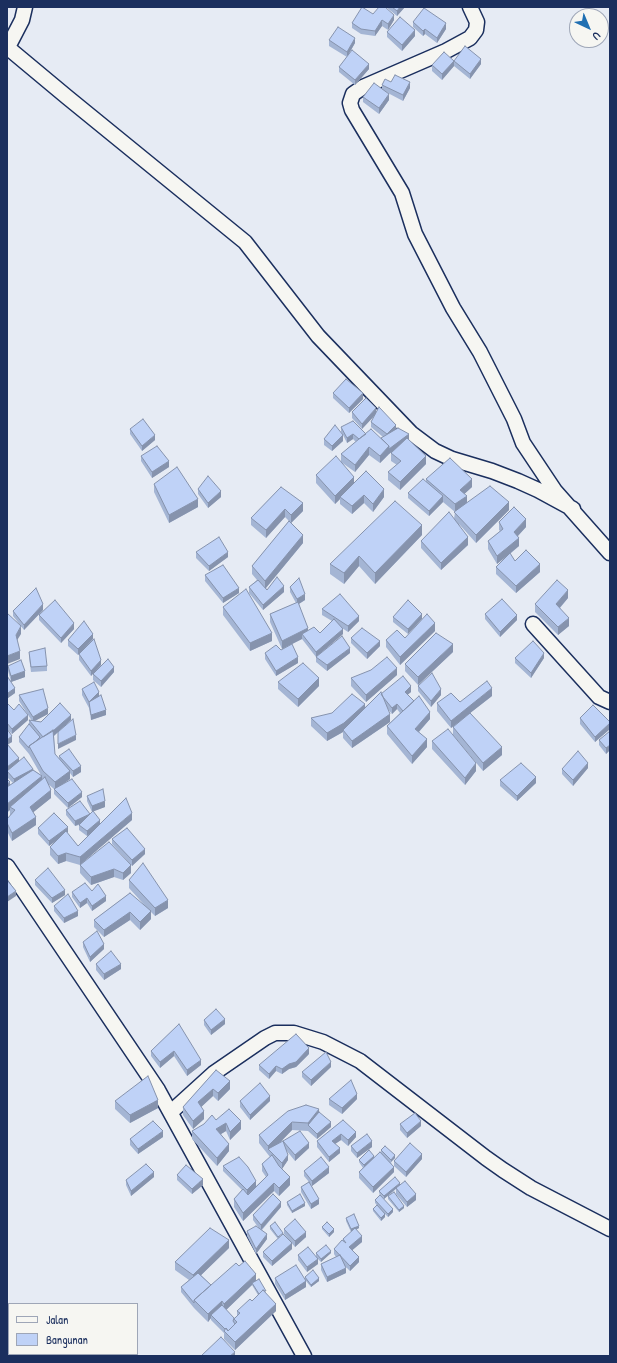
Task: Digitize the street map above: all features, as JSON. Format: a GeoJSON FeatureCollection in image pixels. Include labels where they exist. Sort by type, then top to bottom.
{"type":"FeatureCollection","features":[{"type":"Feature","properties":{"kind":"street"},"geometry":{"type":"LineString","coordinates":[[24,7],[22,20],[7,47],[245,242],[318,336],[411,433],[441,454],[518,481],[538,490],[572,509]]}},
{"type":"Feature","properties":{"kind":"street"},"geometry":{"type":"LineString","coordinates":[[470,7],[477,22],[476,30],[470,38],[446,51],[363,87],[353,94],[350,103],[352,110],[402,193],[415,234],[453,308],[480,352],[514,419],[523,443],[555,491],[610,553]]}},
{"type":"Feature","properties":{"kind":"street"},"geometry":{"type":"LineString","coordinates":[[533,624],[599,697],[610,702]]}},
{"type":"Feature","properties":{"kind":"street"},"geometry":{"type":"LineString","coordinates":[[7,866],[158,1090],[304,1356]]}},
{"type":"Feature","properties":{"kind":"street"},"geometry":{"type":"LineString","coordinates":[[171,1112],[214,1073],[265,1038],[275,1033],[294,1033],[323,1042],[360,1061],[503,1170],[531,1188],[610,1229]]}},
{"type":"Feature","properties":{"kind":"building"},"geometry":{"type":"Polygon","coordinates":[[[362,7],[373,14],[379,7],[385,7],[394,15],[388,24],[382,20],[375,31],[361,29],[352,23],[362,7]]]}},
{"type":"Feature","properties":{"kind":"building"},"geometry":{"type":"Polygon","coordinates":[[[392,7],[400,7],[397,11],[392,7]]]}},
{"type":"Feature","properties":{"kind":"building"},"geometry":{"type":"Polygon","coordinates":[[[424,8],[446,23],[437,38],[425,29],[423,31],[413,22],[424,8]]]}},
{"type":"Feature","properties":{"kind":"building"},"geometry":{"type":"Polygon","coordinates":[[[400,17],[415,30],[402,45],[387,32],[400,17]]]}},
{"type":"Feature","properties":{"kind":"building"},"geometry":{"type":"Polygon","coordinates":[[[338,27],[355,38],[347,52],[329,40],[338,27]]]}},
{"type":"Feature","properties":{"kind":"building"},"geometry":{"type":"Polygon","coordinates":[[[465,46],[481,59],[470,74],[454,61],[465,46]]]}},
{"type":"Feature","properties":{"kind":"building"},"geometry":{"type":"Polygon","coordinates":[[[352,50],[369,64],[355,80],[339,67],[352,50]]]}},
{"type":"Feature","properties":{"kind":"building"},"geometry":{"type":"Polygon","coordinates":[[[444,52],[454,61],[442,74],[432,65],[444,52]]]}},
{"type":"Feature","properties":{"kind":"building"},"geometry":{"type":"Polygon","coordinates":[[[395,75],[410,82],[403,95],[382,85],[385,79],[391,82],[395,75]]]}},
{"type":"Feature","properties":{"kind":"building"},"geometry":{"type":"Polygon","coordinates":[[[374,83],[389,94],[379,108],[363,97],[374,83]]]}},
{"type":"Feature","properties":{"kind":"building"},"geometry":{"type":"Polygon","coordinates":[[[346,379],[363,393],[349,408],[333,393],[346,379]]]}},
{"type":"Feature","properties":{"kind":"building"},"geometry":{"type":"Polygon","coordinates":[[[366,398],[376,408],[362,424],[352,412],[366,398]]]}},
{"type":"Feature","properties":{"kind":"building"},"geometry":{"type":"Polygon","coordinates":[[[379,407],[396,425],[387,434],[371,422],[379,407]]]}},
{"type":"Feature","properties":{"kind":"building"},"geometry":{"type":"Polygon","coordinates":[[[143,419],[155,435],[142,446],[130,429],[143,419]]]}},
{"type":"Feature","properties":{"kind":"building"},"geometry":{"type":"Polygon","coordinates":[[[353,421],[366,434],[359,439],[353,434],[347,438],[341,427],[353,421]]]}},
{"type":"Feature","properties":{"kind":"building"},"geometry":{"type":"Polygon","coordinates":[[[335,425],[343,435],[332,446],[324,439],[335,425]]]}},
{"type":"Feature","properties":{"kind":"building"},"geometry":{"type":"Polygon","coordinates":[[[398,428],[409,434],[389,449],[389,446],[381,438],[398,428]]]}},
{"type":"Feature","properties":{"kind":"building"},"geometry":{"type":"Polygon","coordinates":[[[371,429],[389,446],[380,456],[369,447],[355,465],[341,454],[371,429]]]}},
{"type":"Feature","properties":{"kind":"building"},"geometry":{"type":"Polygon","coordinates":[[[407,438],[426,456],[400,482],[388,472],[401,461],[391,453],[407,438]]]}},
{"type":"Feature","properties":{"kind":"building"},"geometry":{"type":"Polygon","coordinates":[[[157,446],[169,461],[152,472],[141,456],[157,446]]]}},
{"type":"Feature","properties":{"kind":"building"},"geometry":{"type":"Polygon","coordinates":[[[336,456],[354,477],[335,496],[316,475],[336,456]]]}},
{"type":"Feature","properties":{"kind":"building"},"geometry":{"type":"Polygon","coordinates":[[[450,458],[472,479],[460,490],[467,496],[455,504],[426,479],[450,458]]]}},
{"type":"Feature","properties":{"kind":"building"},"geometry":{"type":"Polygon","coordinates":[[[177,467],[198,499],[169,515],[154,484],[177,467]]]}},
{"type":"Feature","properties":{"kind":"building"},"geometry":{"type":"Polygon","coordinates":[[[366,471],[384,489],[373,504],[364,495],[352,506],[340,497],[366,471]]]}},
{"type":"Feature","properties":{"kind":"building"},"geometry":{"type":"Polygon","coordinates":[[[208,476],[221,491],[208,503],[198,489],[208,476]]]}},
{"type":"Feature","properties":{"kind":"building"},"geometry":{"type":"Polygon","coordinates":[[[423,479],[443,496],[429,511],[408,493],[423,479]]]}},
{"type":"Feature","properties":{"kind":"building"},"geometry":{"type":"Polygon","coordinates":[[[490,486],[509,502],[476,535],[454,512],[490,486]]]}},
{"type":"Feature","properties":{"kind":"building"},"geometry":{"type":"Polygon","coordinates":[[[281,487],[303,503],[291,515],[285,509],[266,530],[251,518],[281,487]]]}},
{"type":"Feature","properties":{"kind":"building"},"geometry":{"type":"Polygon","coordinates":[[[395,501],[422,525],[375,573],[359,556],[344,573],[330,564],[395,501]]]}},
{"type":"Feature","properties":{"kind":"building"},"geometry":{"type":"Polygon","coordinates":[[[514,507],[526,519],[514,532],[519,538],[497,556],[488,541],[503,529],[499,522],[514,507]]]}},
{"type":"Feature","properties":{"kind":"building"},"geometry":{"type":"Polygon","coordinates":[[[449,512],[468,537],[441,563],[421,541],[449,512]]]}},
{"type":"Feature","properties":{"kind":"building"},"geometry":{"type":"Polygon","coordinates":[[[289,521],[303,535],[265,581],[252,566],[289,521]]]}},
{"type":"Feature","properties":{"kind":"building"},"geometry":{"type":"Polygon","coordinates":[[[219,537],[228,552],[209,566],[196,552],[219,537]]]}},
{"type":"Feature","properties":{"kind":"building"},"geometry":{"type":"Polygon","coordinates":[[[526,550],[540,564],[516,586],[496,567],[510,553],[515,561],[526,550]]]}},
{"type":"Feature","properties":{"kind":"building"},"geometry":{"type":"Polygon","coordinates":[[[223,565],[239,588],[223,598],[205,575],[223,565]]]}},
{"type":"Feature","properties":{"kind":"building"},"geometry":{"type":"Polygon","coordinates":[[[277,577],[284,586],[263,605],[249,587],[258,580],[267,590],[277,577]]]}},
{"type":"Feature","properties":{"kind":"building"},"geometry":{"type":"Polygon","coordinates":[[[299,578],[305,594],[297,599],[290,587],[299,578]]]}},
{"type":"Feature","properties":{"kind":"building"},"geometry":{"type":"Polygon","coordinates":[[[557,580],[568,590],[556,604],[569,618],[558,627],[535,604],[557,580]]]}},
{"type":"Feature","properties":{"kind":"building"},"geometry":{"type":"Polygon","coordinates":[[[36,588],[43,604],[24,625],[13,611],[36,588]]]}},
{"type":"Feature","properties":{"kind":"building"},"geometry":{"type":"Polygon","coordinates":[[[246,589],[272,633],[250,643],[223,607],[246,589]]]}},
{"type":"Feature","properties":{"kind":"building"},"geometry":{"type":"Polygon","coordinates":[[[340,594],[359,616],[348,626],[322,609],[340,594]]]}},
{"type":"Feature","properties":{"kind":"building"},"geometry":{"type":"Polygon","coordinates":[[[502,599],[517,615],[500,632],[485,614],[502,599]]]}},
{"type":"Feature","properties":{"kind":"building"},"geometry":{"type":"Polygon","coordinates":[[[55,600],[74,623],[61,638],[39,615],[55,600]]]}},
{"type":"Feature","properties":{"kind":"building"},"geometry":{"type":"Polygon","coordinates":[[[408,600],[422,614],[408,629],[393,617],[408,600]]]}},
{"type":"Feature","properties":{"kind":"building"},"geometry":{"type":"Polygon","coordinates":[[[298,602],[308,628],[282,641],[270,614],[298,602]]]}},
{"type":"Feature","properties":{"kind":"building"},"geometry":{"type":"Polygon","coordinates":[[[7,613],[21,626],[16,635],[20,651],[7,656],[7,613]]]}},
{"type":"Feature","properties":{"kind":"building"},"geometry":{"type":"Polygon","coordinates":[[[427,614],[435,623],[400,657],[386,640],[397,630],[405,638],[427,614]]]}},
{"type":"Feature","properties":{"kind":"building"},"geometry":{"type":"Polygon","coordinates":[[[334,619],[343,629],[316,652],[302,634],[314,627],[320,633],[334,619]]]}},
{"type":"Feature","properties":{"kind":"building"},"geometry":{"type":"Polygon","coordinates":[[[84,621],[93,634],[78,649],[68,640],[84,621]]]}},
{"type":"Feature","properties":{"kind":"building"},"geometry":{"type":"Polygon","coordinates":[[[362,628],[380,641],[367,653],[351,638],[362,628]]]}},
{"type":"Feature","properties":{"kind":"building"},"geometry":{"type":"Polygon","coordinates":[[[436,633],[453,644],[418,677],[405,664],[436,633]]]}},
{"type":"Feature","properties":{"kind":"building"},"geometry":{"type":"Polygon","coordinates":[[[342,636],[350,648],[327,665],[316,657],[342,636]]]}},
{"type":"Feature","properties":{"kind":"building"},"geometry":{"type":"Polygon","coordinates":[[[94,639],[101,660],[91,671],[79,654],[94,639]]]}},
{"type":"Feature","properties":{"kind":"building"},"geometry":{"type":"Polygon","coordinates":[[[533,641],[544,653],[531,673],[515,658],[533,641]]]}},
{"type":"Feature","properties":{"kind":"building"},"geometry":{"type":"Polygon","coordinates":[[[292,644],[298,657],[276,671],[265,653],[276,645],[281,650],[292,644]]]}},
{"type":"Feature","properties":{"kind":"building"},"geometry":{"type":"Polygon","coordinates":[[[45,648],[47,666],[31,667],[29,652],[45,648]]]}},
{"type":"Feature","properties":{"kind":"building"},"geometry":{"type":"Polygon","coordinates":[[[387,657],[397,668],[366,695],[351,678],[371,670],[387,657]]]}},
{"type":"Feature","properties":{"kind":"building"},"geometry":{"type":"Polygon","coordinates":[[[108,659],[114,667],[101,681],[93,674],[108,659]]]}},
{"type":"Feature","properties":{"kind":"building"},"geometry":{"type":"Polygon","coordinates":[[[21,660],[25,671],[11,676],[8,666],[21,660]]]}},
{"type":"Feature","properties":{"kind":"building"},"geometry":{"type":"Polygon","coordinates":[[[303,663],[319,678],[298,699],[278,682],[303,663]]]}},
{"type":"Feature","properties":{"kind":"building"},"geometry":{"type":"Polygon","coordinates":[[[432,673],[441,689],[431,701],[418,686],[432,673]]]}},
{"type":"Feature","properties":{"kind":"building"},"geometry":{"type":"Polygon","coordinates":[[[7,676],[15,688],[8,693],[7,692],[7,676]]]}},
{"type":"Feature","properties":{"kind":"building"},"geometry":{"type":"Polygon","coordinates":[[[403,676],[411,686],[405,692],[414,701],[403,711],[397,704],[392,708],[381,694],[403,676]]]}},
{"type":"Feature","properties":{"kind":"building"},"geometry":{"type":"Polygon","coordinates":[[[487,681],[492,688],[451,721],[437,703],[451,693],[460,702],[487,681]]]}},
{"type":"Feature","properties":{"kind":"building"},"geometry":{"type":"Polygon","coordinates":[[[94,682],[99,692],[89,702],[82,689],[94,682]]]}},
{"type":"Feature","properties":{"kind":"building"},"geometry":{"type":"Polygon","coordinates":[[[43,689],[48,708],[33,717],[19,695],[43,689]]]}},
{"type":"Feature","properties":{"kind":"building"},"geometry":{"type":"Polygon","coordinates":[[[381,692],[390,714],[352,741],[343,730],[381,692]]]}},
{"type":"Feature","properties":{"kind":"building"},"geometry":{"type":"Polygon","coordinates":[[[352,694],[365,704],[344,723],[327,733],[311,718],[332,713],[352,694]]]}},
{"type":"Feature","properties":{"kind":"building"},"geometry":{"type":"Polygon","coordinates":[[[101,695],[106,710],[91,715],[89,702],[101,695]]]}},
{"type":"Feature","properties":{"kind":"building"},"geometry":{"type":"Polygon","coordinates":[[[419,696],[430,712],[415,729],[427,739],[412,756],[387,726],[419,696]]]}},
{"type":"Feature","properties":{"kind":"building"},"geometry":{"type":"Polygon","coordinates":[[[7,703],[14,710],[19,704],[28,715],[12,729],[7,723],[7,703]]]}},
{"type":"Feature","properties":{"kind":"building"},"geometry":{"type":"Polygon","coordinates":[[[60,703],[71,715],[53,731],[43,737],[29,720],[41,722],[60,703]]]}},
{"type":"Feature","properties":{"kind":"building"},"geometry":{"type":"Polygon","coordinates":[[[593,705],[610,722],[595,737],[580,718],[593,705]]]}},
{"type":"Feature","properties":{"kind":"building"},"geometry":{"type":"Polygon","coordinates":[[[470,713],[502,747],[483,763],[453,727],[470,713]]]}},
{"type":"Feature","properties":{"kind":"building"},"geometry":{"type":"Polygon","coordinates":[[[73,719],[76,735],[58,744],[58,732],[73,719]]]}},
{"type":"Feature","properties":{"kind":"building"},"geometry":{"type":"Polygon","coordinates":[[[29,724],[40,737],[29,746],[29,748],[19,737],[29,724]]]}},
{"type":"Feature","properties":{"kind":"building"},"geometry":{"type":"Polygon","coordinates":[[[7,729],[12,736],[7,740],[7,729]]]}},
{"type":"Feature","properties":{"kind":"building"},"geometry":{"type":"Polygon","coordinates":[[[448,729],[476,763],[465,778],[432,741],[448,729]]]}},
{"type":"Feature","properties":{"kind":"building"},"geometry":{"type":"Polygon","coordinates":[[[53,730],[55,754],[70,771],[55,782],[43,771],[29,746],[53,730]]]}},
{"type":"Feature","properties":{"kind":"building"},"geometry":{"type":"Polygon","coordinates":[[[610,731],[610,745],[606,748],[599,740],[610,731]]]}},
{"type":"Feature","properties":{"kind":"building"},"geometry":{"type":"Polygon","coordinates":[[[7,744],[19,758],[7,767],[7,744]]]}},
{"type":"Feature","properties":{"kind":"building"},"geometry":{"type":"Polygon","coordinates":[[[69,749],[81,766],[73,771],[59,756],[69,749]]]}},
{"type":"Feature","properties":{"kind":"building"},"geometry":{"type":"Polygon","coordinates":[[[578,751],[588,763],[573,780],[562,769],[578,751]]]}},
{"type":"Feature","properties":{"kind":"building"},"geometry":{"type":"Polygon","coordinates":[[[24,757],[33,769],[14,779],[7,771],[24,757]]]}},
{"type":"Feature","properties":{"kind":"building"},"geometry":{"type":"Polygon","coordinates":[[[521,763],[536,777],[517,796],[500,780],[521,763]]]}},
{"type":"Feature","properties":{"kind":"building"},"geometry":{"type":"Polygon","coordinates":[[[33,770],[42,776],[7,804],[7,787],[33,770]]]}},
{"type":"Feature","properties":{"kind":"building"},"geometry":{"type":"Polygon","coordinates":[[[45,777],[51,790],[30,807],[36,817],[12,833],[7,823],[7,819],[15,810],[10,807],[45,777]]]}},
{"type":"Feature","properties":{"kind":"building"},"geometry":{"type":"Polygon","coordinates":[[[72,779],[82,792],[68,803],[54,789],[72,779]]]}},
{"type":"Feature","properties":{"kind":"building"},"geometry":{"type":"Polygon","coordinates":[[[103,789],[105,801],[92,806],[87,796],[103,789]]]}},
{"type":"Feature","properties":{"kind":"building"},"geometry":{"type":"Polygon","coordinates":[[[126,798],[132,813],[80,857],[66,853],[58,856],[50,847],[66,831],[78,846],[126,798]]]}},
{"type":"Feature","properties":{"kind":"building"},"geometry":{"type":"Polygon","coordinates":[[[80,801],[90,814],[75,821],[66,810],[80,801]]]}},
{"type":"Feature","properties":{"kind":"building"},"geometry":{"type":"Polygon","coordinates":[[[93,811],[100,820],[87,831],[79,825],[93,811]]]}},
{"type":"Feature","properties":{"kind":"building"},"geometry":{"type":"Polygon","coordinates":[[[54,813],[68,827],[49,841],[38,828],[54,813]]]}},
{"type":"Feature","properties":{"kind":"building"},"geometry":{"type":"Polygon","coordinates":[[[127,828],[145,849],[132,860],[112,839],[127,828]]]}},
{"type":"Feature","properties":{"kind":"building"},"geometry":{"type":"Polygon","coordinates":[[[109,842],[131,865],[123,873],[114,869],[91,877],[80,865],[109,842]]]}},
{"type":"Feature","properties":{"kind":"building"},"geometry":{"type":"Polygon","coordinates":[[[143,863],[168,900],[155,908],[129,880],[143,863]]]}},
{"type":"Feature","properties":{"kind":"building"},"geometry":{"type":"Polygon","coordinates":[[[48,868],[65,890],[52,898],[35,880],[48,868]]]}},
{"type":"Feature","properties":{"kind":"building"},"geometry":{"type":"Polygon","coordinates":[[[7,880],[16,891],[7,897],[7,880]]]}},
{"type":"Feature","properties":{"kind":"building"},"geometry":{"type":"Polygon","coordinates":[[[85,883],[92,891],[98,884],[106,896],[92,906],[87,898],[80,903],[72,892],[85,883]]]}},
{"type":"Feature","properties":{"kind":"building"},"geometry":{"type":"Polygon","coordinates":[[[130,893],[151,911],[140,922],[130,912],[104,930],[94,920],[130,893]]]}},
{"type":"Feature","properties":{"kind":"building"},"geometry":{"type":"Polygon","coordinates":[[[68,894],[78,911],[64,918],[54,906],[68,894]]]}},
{"type":"Feature","properties":{"kind":"building"},"geometry":{"type":"Polygon","coordinates":[[[97,931],[104,944],[90,957],[83,942],[97,931]]]}},
{"type":"Feature","properties":{"kind":"building"},"geometry":{"type":"Polygon","coordinates":[[[111,951],[121,964],[104,974],[96,964],[111,951]]]}},
{"type":"Feature","properties":{"kind":"building"},"geometry":{"type":"Polygon","coordinates":[[[216,1009],[225,1019],[211,1030],[204,1020],[216,1009]]]}},
{"type":"Feature","properties":{"kind":"building"},"geometry":{"type":"Polygon","coordinates":[[[179,1024],[201,1060],[187,1070],[174,1051],[160,1062],[151,1051],[179,1024]]]}},
{"type":"Feature","properties":{"kind":"building"},"geometry":{"type":"Polygon","coordinates":[[[296,1034],[309,1048],[296,1062],[289,1064],[282,1069],[276,1066],[269,1074],[259,1065],[296,1034]]]}},
{"type":"Feature","properties":{"kind":"building"},"geometry":{"type":"Polygon","coordinates":[[[326,1052],[331,1062],[311,1080],[302,1072],[326,1052]]]}},
{"type":"Feature","properties":{"kind":"building"},"geometry":{"type":"Polygon","coordinates":[[[216,1070],[230,1081],[218,1093],[213,1089],[198,1102],[204,1111],[193,1121],[183,1107],[216,1070]]]}},
{"type":"Feature","properties":{"kind":"building"},"geometry":{"type":"Polygon","coordinates":[[[148,1076],[158,1100],[130,1115],[115,1101],[148,1076]]]}},
{"type":"Feature","properties":{"kind":"building"},"geometry":{"type":"Polygon","coordinates":[[[351,1080],[357,1094],[342,1108],[329,1099],[351,1080]]]}},
{"type":"Feature","properties":{"kind":"building"},"geometry":{"type":"Polygon","coordinates":[[[260,1083],[270,1096],[250,1115],[240,1101],[260,1083]]]}},
{"type":"Feature","properties":{"kind":"building"},"geometry":{"type":"Polygon","coordinates":[[[306,1105],[319,1109],[308,1123],[292,1122],[268,1146],[259,1135],[288,1111],[306,1105]]]}},
{"type":"Feature","properties":{"kind":"building"},"geometry":{"type":"Polygon","coordinates":[[[229,1109],[241,1121],[230,1132],[226,1123],[216,1129],[229,1144],[217,1158],[192,1131],[204,1124],[212,1115],[216,1120],[229,1109]]]}},
{"type":"Feature","properties":{"kind":"building"},"geometry":{"type":"Polygon","coordinates":[[[319,1112],[331,1122],[317,1134],[308,1125],[319,1112]]]}},
{"type":"Feature","properties":{"kind":"building"},"geometry":{"type":"Polygon","coordinates":[[[415,1113],[421,1121],[407,1133],[400,1124],[415,1113]]]}},
{"type":"Feature","properties":{"kind":"building"},"geometry":{"type":"Polygon","coordinates":[[[343,1120],[356,1132],[348,1140],[341,1134],[332,1141],[340,1148],[329,1157],[317,1141],[343,1120]]]}},
{"type":"Feature","properties":{"kind":"building"},"geometry":{"type":"Polygon","coordinates":[[[153,1121],[163,1131],[138,1149],[130,1139],[153,1121]]]}},
{"type":"Feature","properties":{"kind":"building"},"geometry":{"type":"Polygon","coordinates":[[[300,1131],[309,1143],[295,1155],[283,1141],[300,1131]]]}},
{"type":"Feature","properties":{"kind":"building"},"geometry":{"type":"Polygon","coordinates":[[[367,1134],[372,1141],[357,1153],[351,1146],[367,1134]]]}},
{"type":"Feature","properties":{"kind":"building"},"geometry":{"type":"Polygon","coordinates":[[[283,1141],[288,1155],[282,1163],[268,1149],[283,1141]]]}},
{"type":"Feature","properties":{"kind":"building"},"geometry":{"type":"Polygon","coordinates":[[[410,1143],[422,1154],[406,1172],[394,1161],[410,1143]]]}},
{"type":"Feature","properties":{"kind":"building"},"geometry":{"type":"Polygon","coordinates":[[[385,1146],[395,1155],[391,1160],[381,1150],[385,1146]]]}},
{"type":"Feature","properties":{"kind":"building"},"geometry":{"type":"Polygon","coordinates":[[[369,1150],[374,1156],[364,1165],[359,1160],[369,1150]]]}},
{"type":"Feature","properties":{"kind":"building"},"geometry":{"type":"Polygon","coordinates":[[[380,1152],[394,1167],[373,1187],[359,1172],[380,1152]]]}},
{"type":"Feature","properties":{"kind":"building"},"geometry":{"type":"Polygon","coordinates":[[[272,1155],[279,1166],[290,1177],[279,1188],[274,1183],[243,1213],[234,1199],[243,1189],[248,1195],[268,1175],[262,1164],[272,1155]]]}},
{"type":"Feature","properties":{"kind":"building"},"geometry":{"type":"Polygon","coordinates":[[[239,1157],[248,1167],[256,1181],[247,1190],[223,1166],[239,1157]]]}},
{"type":"Feature","properties":{"kind":"building"},"geometry":{"type":"Polygon","coordinates":[[[321,1157],[329,1167],[312,1181],[304,1171],[321,1157]]]}},
{"type":"Feature","properties":{"kind":"building"},"geometry":{"type":"Polygon","coordinates":[[[146,1164],[154,1172],[131,1191],[126,1180],[146,1164]]]}},
{"type":"Feature","properties":{"kind":"building"},"geometry":{"type":"Polygon","coordinates":[[[186,1165],[203,1179],[192,1189],[177,1175],[186,1165]]]}},
{"type":"Feature","properties":{"kind":"building"},"geometry":{"type":"Polygon","coordinates":[[[395,1177],[400,1183],[384,1196],[379,1191],[395,1177]]]}},
{"type":"Feature","properties":{"kind":"building"},"geometry":{"type":"Polygon","coordinates":[[[405,1181],[416,1194],[407,1202],[396,1188],[405,1181]]]}},
{"type":"Feature","properties":{"kind":"building"},"geometry":{"type":"Polygon","coordinates":[[[309,1182],[319,1199],[311,1204],[301,1187],[309,1182]]]}},
{"type":"Feature","properties":{"kind":"building"},"geometry":{"type":"Polygon","coordinates":[[[394,1192],[404,1206],[399,1210],[388,1196],[394,1192]]]}},
{"type":"Feature","properties":{"kind":"building"},"geometry":{"type":"Polygon","coordinates":[[[273,1194],[281,1202],[261,1225],[253,1215],[273,1194]]]}},
{"type":"Feature","properties":{"kind":"building"},"geometry":{"type":"Polygon","coordinates":[[[300,1194],[305,1203],[292,1211],[287,1202],[300,1194]]]}},
{"type":"Feature","properties":{"kind":"building"},"geometry":{"type":"Polygon","coordinates":[[[380,1195],[393,1209],[388,1214],[375,1200],[380,1195]]]}},
{"type":"Feature","properties":{"kind":"building"},"geometry":{"type":"Polygon","coordinates":[[[377,1205],[385,1214],[381,1218],[373,1209],[377,1205]]]}},
{"type":"Feature","properties":{"kind":"building"},"geometry":{"type":"Polygon","coordinates":[[[354,1214],[359,1226],[351,1229],[346,1218],[354,1214]]]}},
{"type":"Feature","properties":{"kind":"building"},"geometry":{"type":"Polygon","coordinates":[[[295,1219],[306,1232],[295,1241],[284,1229],[295,1219]]]}},
{"type":"Feature","properties":{"kind":"building"},"geometry":{"type":"Polygon","coordinates":[[[275,1222],[283,1233],[278,1237],[270,1226],[275,1222]]]}},
{"type":"Feature","properties":{"kind":"building"},"geometry":{"type":"Polygon","coordinates":[[[327,1222],[334,1229],[329,1234],[322,1227],[327,1222]]]}},
{"type":"Feature","properties":{"kind":"building"},"geometry":{"type":"Polygon","coordinates":[[[256,1226],[267,1234],[256,1249],[247,1231],[256,1226]]]}},
{"type":"Feature","properties":{"kind":"building"},"geometry":{"type":"Polygon","coordinates":[[[210,1228],[229,1240],[193,1275],[175,1262],[210,1228]]]}},
{"type":"Feature","properties":{"kind":"building"},"geometry":{"type":"Polygon","coordinates":[[[355,1228],[362,1236],[349,1247],[359,1257],[350,1266],[334,1249],[342,1240],[346,1243],[343,1239],[355,1228]]]}},
{"type":"Feature","properties":{"kind":"building"},"geometry":{"type":"Polygon","coordinates":[[[283,1234],[292,1243],[272,1261],[263,1252],[283,1234]]]}},
{"type":"Feature","properties":{"kind":"building"},"geometry":{"type":"Polygon","coordinates":[[[326,1245],[331,1251],[321,1259],[316,1253],[326,1245]]]}},
{"type":"Feature","properties":{"kind":"building"},"geometry":{"type":"Polygon","coordinates":[[[308,1247],[318,1259],[307,1267],[298,1255],[308,1247]]]}},
{"type":"Feature","properties":{"kind":"building"},"geometry":{"type":"Polygon","coordinates":[[[340,1255],[346,1268],[327,1277],[321,1264],[340,1255]]]}},
{"type":"Feature","properties":{"kind":"building"},"geometry":{"type":"Polygon","coordinates":[[[245,1261],[256,1274],[224,1304],[222,1301],[208,1314],[194,1300],[236,1263],[239,1266],[245,1261]]]}},
{"type":"Feature","properties":{"kind":"building"},"geometry":{"type":"Polygon","coordinates":[[[296,1265],[306,1281],[285,1295],[275,1278],[296,1265]]]}},
{"type":"Feature","properties":{"kind":"building"},"geometry":{"type":"Polygon","coordinates":[[[313,1270],[319,1278],[311,1285],[305,1277],[313,1270]]]}},
{"type":"Feature","properties":{"kind":"building"},"geometry":{"type":"Polygon","coordinates":[[[198,1273],[211,1285],[194,1300],[194,1303],[181,1287],[198,1273]]]}},
{"type":"Feature","properties":{"kind":"building"},"geometry":{"type":"Polygon","coordinates":[[[259,1279],[266,1291],[263,1290],[259,1294],[252,1283],[259,1279]]]}},
{"type":"Feature","properties":{"kind":"building"},"geometry":{"type":"Polygon","coordinates":[[[263,1290],[276,1304],[235,1342],[224,1331],[226,1328],[228,1331],[237,1322],[234,1319],[240,1313],[237,1311],[250,1299],[252,1301],[263,1290]]]}},
{"type":"Feature","properties":{"kind":"building"},"geometry":{"type":"Polygon","coordinates":[[[222,1305],[234,1318],[233,1321],[235,1324],[228,1331],[211,1315],[222,1305]]]}},
{"type":"Feature","properties":{"kind":"building"},"geometry":{"type":"Polygon","coordinates":[[[221,1337],[235,1352],[230,1356],[201,1356],[221,1337]]]}}]}
